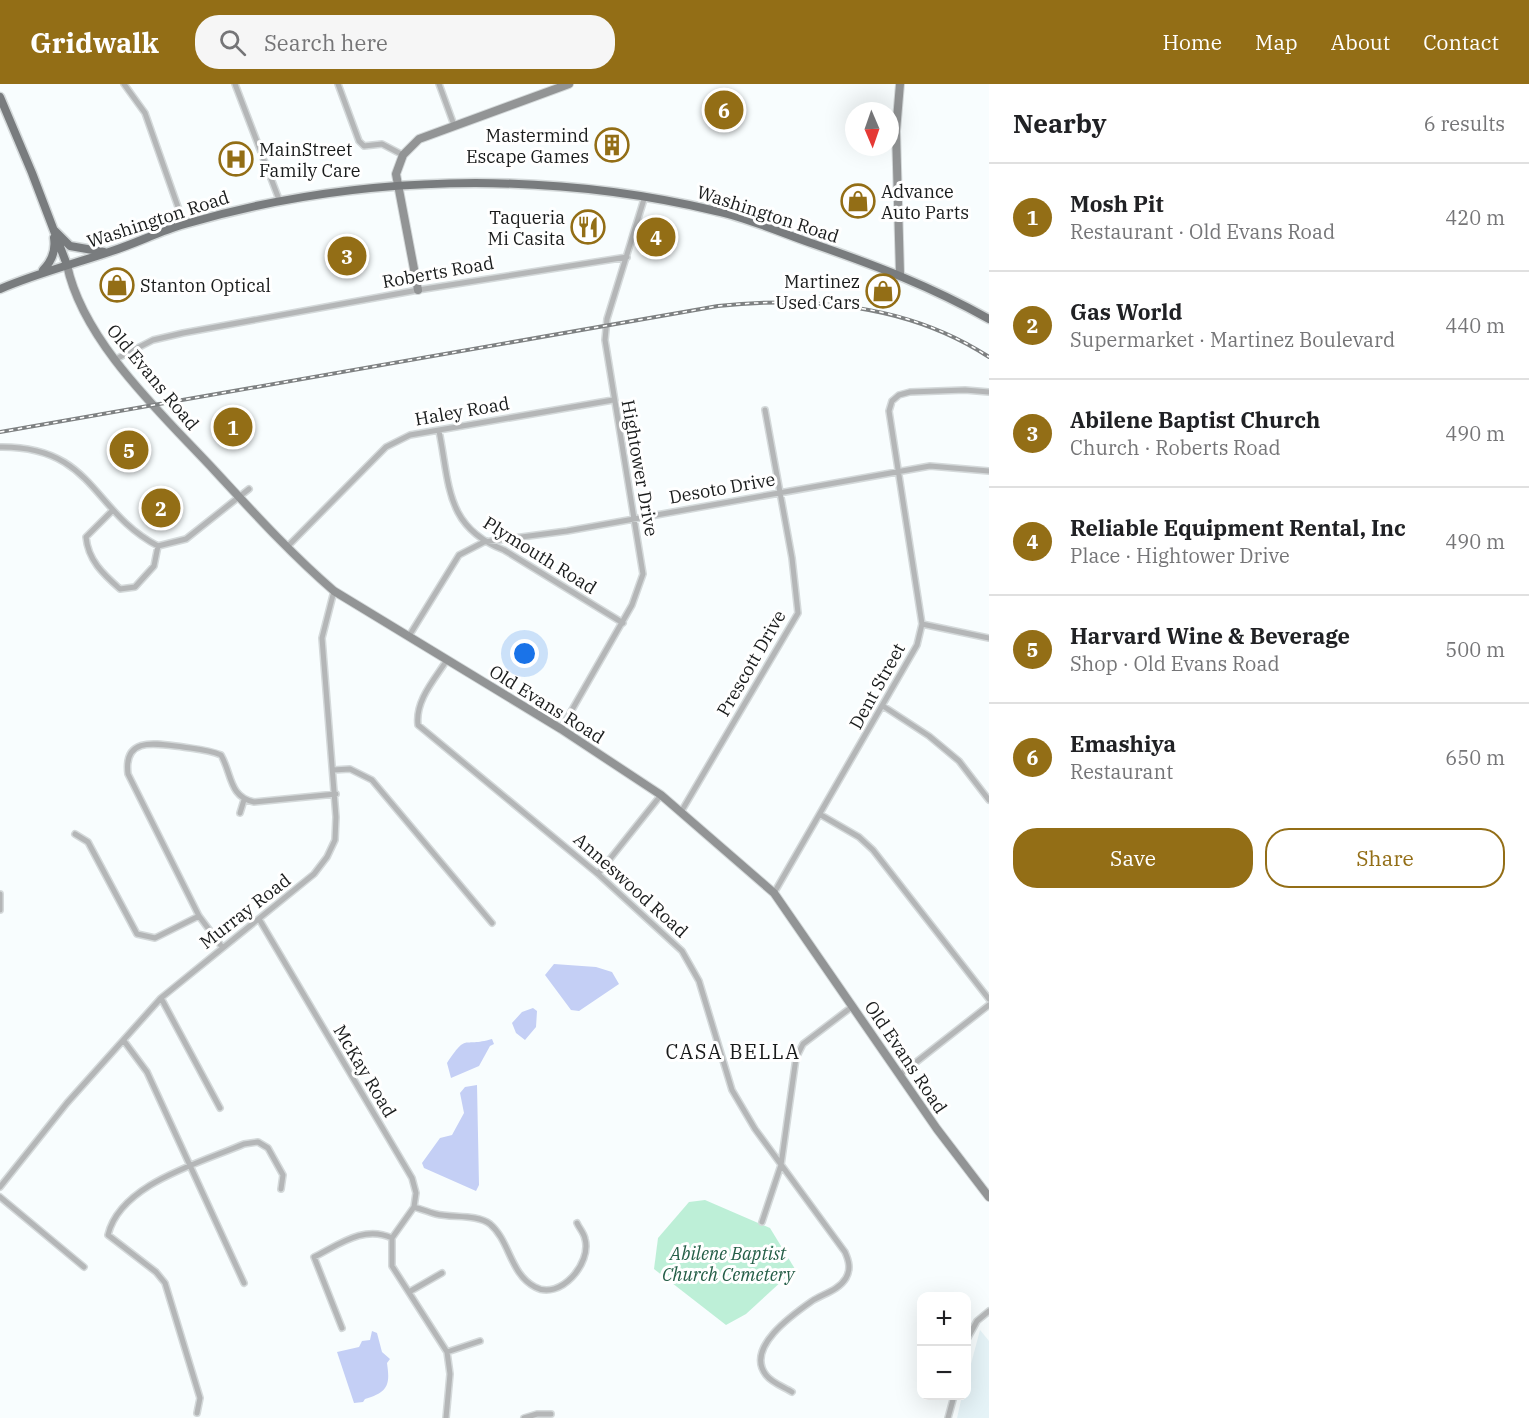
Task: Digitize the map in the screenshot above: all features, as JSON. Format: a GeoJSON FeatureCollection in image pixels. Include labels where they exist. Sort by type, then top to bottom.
{"type":"FeatureCollection","features":[{"type":"Feature","properties":{"kind":"main road"},"geometry":{"type":"LineString","coordinates":[[0,97],[67,265]]}},
{"type":"Feature","properties":{"kind":"main road","name":"Washington Road"},"geometry":{"type":"LineString","coordinates":[[0,289],[41,272],[107,253],[184,224],[280,202],[335,192],[397,186],[525,184],[645,196],[719,211],[900,274],[989,319]]}},
{"type":"Feature","properties":{"kind":"main road"},"geometry":{"type":"LineString","coordinates":[[52,229],[70,246],[107,253]]}},
{"type":"Feature","properties":{"kind":"main road"},"geometry":{"type":"LineString","coordinates":[[41,272],[49,263],[56,246],[52,229]]}},
{"type":"Feature","properties":{"kind":"street"},"geometry":{"type":"LineString","coordinates":[[124,84],[145,113],[184,224]]}},
{"type":"Feature","properties":{"kind":"street"},"geometry":{"type":"LineString","coordinates":[[235,84],[280,202]]}},
{"type":"Feature","properties":{"kind":"street"},"geometry":{"type":"LineString","coordinates":[[338,84],[359,141],[364,146],[382,144],[403,155]]}},
{"type":"Feature","properties":{"kind":"street"},"geometry":{"type":"LineString","coordinates":[[439,84],[454,125]]}},
{"type":"Feature","properties":{"kind":"street"},"geometry":{"type":"LineString","coordinates":[[418,290],[397,186],[396,168],[403,155],[419,139],[549,87],[570,84]]}},
{"type":"Feature","properties":{"kind":"street"},"geometry":{"type":"LineString","coordinates":[[900,84],[896,130],[900,274]]}},
{"type":"Feature","properties":{"kind":"street","name":"Hightower Drive"},"geometry":{"type":"LineString","coordinates":[[561,729],[622,623],[643,574],[613,400],[605,334],[645,196]]}},
{"type":"Feature","properties":{"kind":"street","name":"Roberts Road"},"geometry":{"type":"LineString","coordinates":[[116,359],[163,337],[418,290],[627,257]]}},
{"type":"Feature","properties":{"kind":"street","name":"Old Evans Road"},"geometry":{"type":"LineString","coordinates":[[67,265],[70,281],[89,323],[138,388],[287,548],[334,591],[561,729],[661,795],[774,893],[937,1129],[989,1197]]}},
{"type":"Feature","properties":{"kind":"street","name":"Dent Street"},"geometry":{"type":"LineString","coordinates":[[774,893],[917,645],[922,624],[897,472],[889,411],[892,400],[899,395],[936,390],[989,392]]}},
{"type":"Feature","properties":{"kind":"street","name":"Haley Road"},"geometry":{"type":"LineString","coordinates":[[287,548],[386,447],[410,435],[613,400]]}},
{"type":"Feature","properties":{"kind":"street","name":"Prescott Drive"},"geometry":{"type":"LineString","coordinates":[[681,812],[798,613],[765,410]]}},
{"type":"Feature","properties":{"kind":"street","name":"Plymouth Road"},"geometry":{"type":"LineString","coordinates":[[439,431],[459,519],[484,542],[504,550],[622,623]]}},
{"type":"Feature","properties":{"kind":"street"},"geometry":{"type":"LineString","coordinates":[[0,447],[40,451],[65,462],[93,484],[134,532],[158,546],[186,539],[249,489]]}},
{"type":"Feature","properties":{"kind":"street","name":"Desoto Drive"},"geometry":{"type":"LineString","coordinates":[[409,636],[453,565],[468,549],[484,542],[634,519],[930,466],[989,471]]}},
{"type":"Feature","properties":{"kind":"street"},"geometry":{"type":"LineString","coordinates":[[113,510],[86,537],[87,552],[104,574],[120,589],[135,587],[154,566],[158,546]]}},
{"type":"Feature","properties":{"kind":"street","name":"Murray Road"},"geometry":{"type":"LineString","coordinates":[[0,1187],[67,1103],[160,998],[300,888],[327,857],[335,840],[336,795],[322,638],[334,591]]}},
{"type":"Feature","properties":{"kind":"street"},"geometry":{"type":"LineString","coordinates":[[922,624],[989,638]]}},
{"type":"Feature","properties":{"kind":"street","name":"Anneswood Road"},"geometry":{"type":"LineString","coordinates":[[447,660],[423,697],[417,713],[418,725],[598,874],[672,940],[693,968],[732,1090],[755,1129],[845,1252],[849,1262],[845,1280],[803,1309],[766,1340],[762,1348],[760,1358],[765,1373],[792,1392]]}},
{"type":"Feature","properties":{"kind":"street"},"geometry":{"type":"LineString","coordinates":[[883,706],[929,736],[959,761],[989,800]]}},
{"type":"Feature","properties":{"kind":"street"},"geometry":{"type":"LineString","coordinates":[[222,947],[199,916],[128,774],[126,764],[132,752],[137,747],[152,743],[221,755],[232,787],[244,800],[254,802],[336,795]]}},
{"type":"Feature","properties":{"kind":"street"},"geometry":{"type":"LineString","coordinates":[[333,770],[350,769],[372,780],[492,923]]}},
{"type":"Feature","properties":{"kind":"street"},"geometry":{"type":"LineString","coordinates":[[598,874],[661,795]]}},
{"type":"Feature","properties":{"kind":"street"},"geometry":{"type":"LineString","coordinates":[[240,813],[244,800]]}},
{"type":"Feature","properties":{"kind":"street"},"geometry":{"type":"LineString","coordinates":[[821,815],[859,837],[873,850],[989,999]]}},
{"type":"Feature","properties":{"kind":"street"},"geometry":{"type":"LineString","coordinates":[[75,834],[88,842],[137,934],[155,938],[199,916]]}},
{"type":"Feature","properties":{"kind":"street"},"geometry":{"type":"LineString","coordinates":[[0,894],[0,910]]}},
{"type":"Feature","properties":{"kind":"street","name":"McKay Road"},"geometry":{"type":"LineString","coordinates":[[259,919],[412,1178],[416,1193],[414,1207]]}},
{"type":"Feature","properties":{"kind":"street"},"geometry":{"type":"LineString","coordinates":[[160,998],[220,1108]]}},
{"type":"Feature","properties":{"kind":"street"},"geometry":{"type":"LineString","coordinates":[[901,1074],[989,1005]]}},
{"type":"Feature","properties":{"kind":"street"},"geometry":{"type":"LineString","coordinates":[[762,1221],[782,1165],[796,1058],[803,1044],[854,1006]]}},
{"type":"Feature","properties":{"kind":"street"},"geometry":{"type":"LineString","coordinates":[[124,1041],[147,1072],[244,1283]]}},
{"type":"Feature","properties":{"kind":"street"},"geometry":{"type":"LineString","coordinates":[[197,1413],[200,1398],[165,1283],[156,1272],[108,1235],[111,1222],[122,1204],[153,1183],[244,1144],[258,1142],[268,1148],[283,1175],[281,1189]]}},
{"type":"Feature","properties":{"kind":"street"},"geometry":{"type":"LineString","coordinates":[[0,1197],[84,1267]]}},
{"type":"Feature","properties":{"kind":"street"},"geometry":{"type":"LineString","coordinates":[[446,1418],[450,1383],[447,1352],[392,1266],[392,1239],[414,1207],[434,1214],[477,1218],[490,1224],[524,1278],[536,1288],[551,1290],[566,1283],[583,1263],[585,1239],[577,1222]]}},
{"type":"Feature","properties":{"kind":"street"},"geometry":{"type":"LineString","coordinates":[[342,1328],[314,1257],[363,1233],[380,1233],[392,1239]]}},
{"type":"Feature","properties":{"kind":"street"},"geometry":{"type":"LineString","coordinates":[[409,1292],[442,1273]]}},
{"type":"Feature","properties":{"kind":"street"},"geometry":{"type":"LineString","coordinates":[[971,1331],[977,1320],[989,1311]]}},
{"type":"Feature","properties":{"kind":"street"},"geometry":{"type":"LineString","coordinates":[[447,1352],[480,1341]]}},
{"type":"Feature","properties":{"kind":"street"},"geometry":{"type":"LineString","coordinates":[[948,1418],[953,1400]]}},
{"type":"Feature","properties":{"kind":"street"},"geometry":{"type":"LineString","coordinates":[[524,1418],[537,1414],[551,1414]]}},
{"type":"Feature","properties":{"kind":"shaded area"},"geometry":{"type":"Polygon","coordinates":[[[980,1330],[989,1341],[989,1418],[957,1418],[961,1400],[971,1400],[971,1364],[980,1330]]]}},
{"type":"Feature","properties":{"kind":"green space","name":"Abilene Baptist Church Cemetery"},"geometry":{"type":"Polygon","coordinates":[[[705,1200],[770,1228],[795,1269],[746,1314],[726,1325],[654,1269],[658,1238],[689,1202],[705,1200]]]}},
{"type":"Feature","properties":{"kind":"water"},"geometry":{"type":"Polygon","coordinates":[[[554,964],[596,967],[612,972],[619,984],[579,1011],[571,1010],[545,975],[554,964]]]}},
{"type":"Feature","properties":{"kind":"water"},"geometry":{"type":"Polygon","coordinates":[[[533,1008],[537,1011],[536,1027],[525,1040],[516,1033],[512,1023],[522,1012],[533,1008]]]}},
{"type":"Feature","properties":{"kind":"water"},"geometry":{"type":"Polygon","coordinates":[[[492,1039],[494,1044],[490,1046],[479,1066],[451,1078],[447,1063],[462,1044],[492,1039]]]}},
{"type":"Feature","properties":{"kind":"water"},"geometry":{"type":"Polygon","coordinates":[[[477,1085],[479,1185],[476,1191],[424,1168],[422,1163],[440,1138],[452,1135],[464,1113],[460,1093],[465,1087],[477,1085]]]}},
{"type":"Feature","properties":{"kind":"water"},"geometry":{"type":"Polygon","coordinates":[[[372,1331],[377,1333],[382,1352],[390,1359],[387,1363],[388,1382],[379,1393],[363,1402],[354,1403],[337,1352],[359,1347],[362,1341],[370,1340],[372,1331]]]}},
{"type":"Feature","properties":{"kind":"railway"},"geometry":{"type":"LineString","coordinates":[[0,432],[718,306],[753,303],[824,304],[892,315],[926,325],[958,339],[989,357]]}},
{"type":"Feature","properties":{"kind":"place","name":"Emashiya"},"geometry":{"type":"Point","coordinates":[724,110]}},
{"type":"Feature","properties":{"kind":"place","name":"Mastermind Escape Games"},"geometry":{"type":"Point","coordinates":[612,145]}},
{"type":"Feature","properties":{"kind":"place","name":"MainStreet Family Care"},"geometry":{"type":"Point","coordinates":[236,159]}},
{"type":"Feature","properties":{"kind":"place","name":"Advance Auto Parts"},"geometry":{"type":"Point","coordinates":[858,201]}},
{"type":"Feature","properties":{"kind":"place","name":"Taqueria Mi Casita"},"geometry":{"type":"Point","coordinates":[588,227]}},
{"type":"Feature","properties":{"kind":"place","name":"Reliable Equipment Rental, Inc"},"geometry":{"type":"Point","coordinates":[656,237]}},
{"type":"Feature","properties":{"kind":"place","name":"Abilene Baptist Church"},"geometry":{"type":"Point","coordinates":[347,256]}},
{"type":"Feature","properties":{"kind":"place","name":"Stanton Optical"},"geometry":{"type":"Point","coordinates":[117,285]}},
{"type":"Feature","properties":{"kind":"place","name":"Martinez Used Cars"},"geometry":{"type":"Point","coordinates":[883,291]}},
{"type":"Feature","properties":{"kind":"place","name":"Mosh Pit"},"geometry":{"type":"Point","coordinates":[233,427]}},
{"type":"Feature","properties":{"kind":"place","name":"Harvard Wine & Beverage"},"geometry":{"type":"Point","coordinates":[129,450]}},
{"type":"Feature","properties":{"kind":"place","name":"Gas World"},"geometry":{"type":"Point","coordinates":[161,508]}},
{"type":"Feature","properties":{"kind":"district","name":"CASA BELLA"},"geometry":{"type":"Point","coordinates":[733,1051]}}]}
